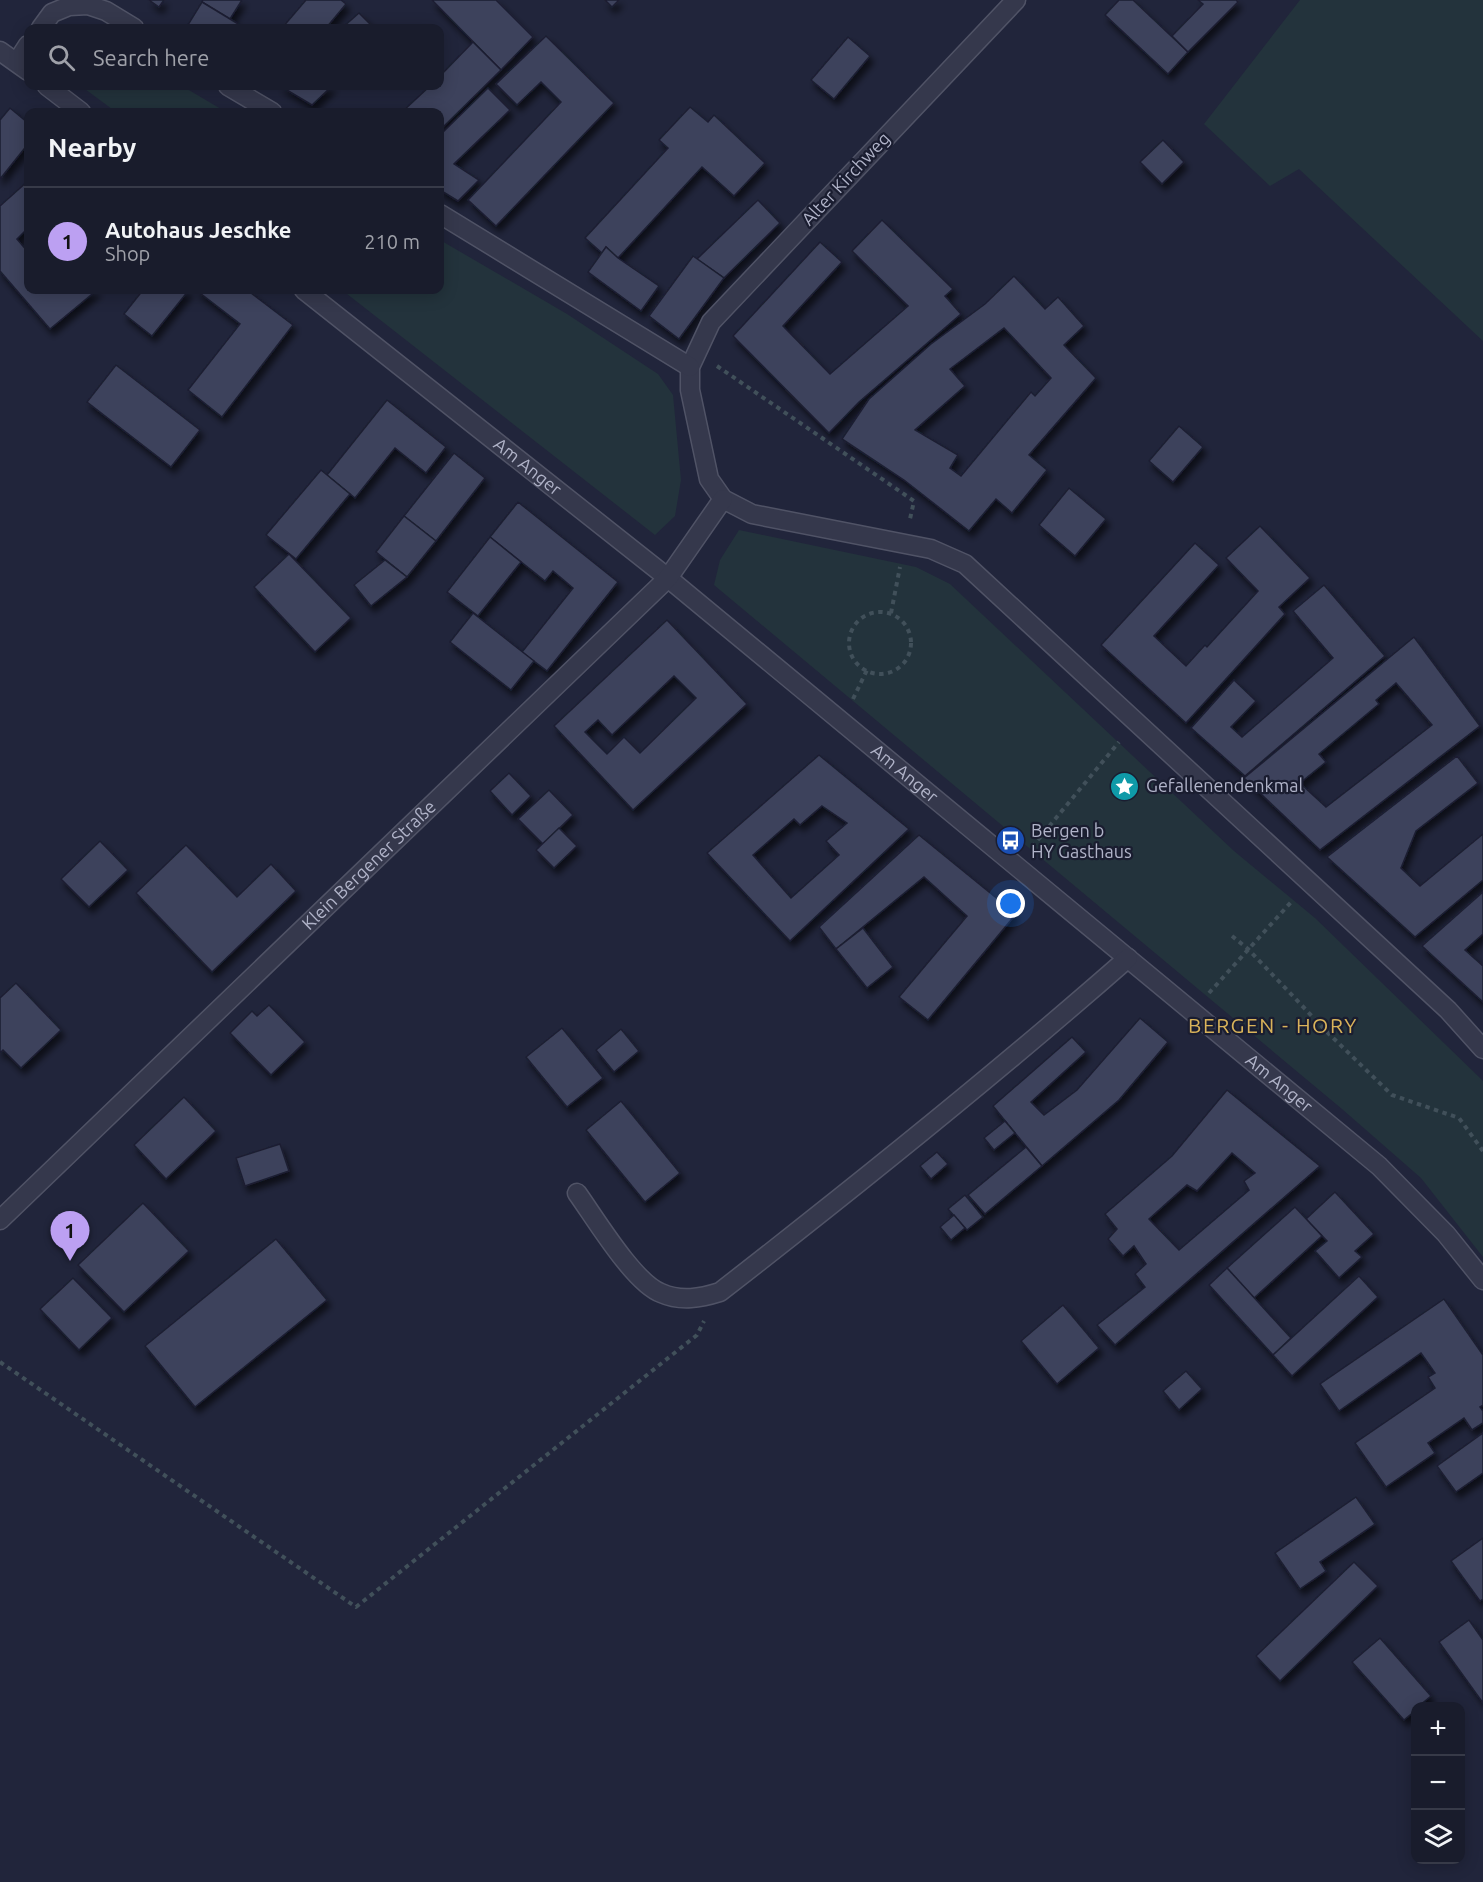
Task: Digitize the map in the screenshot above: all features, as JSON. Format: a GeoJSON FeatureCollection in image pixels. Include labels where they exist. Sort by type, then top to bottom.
{"type":"FeatureCollection","features":[{"type":"Feature","properties":{"kind":"street","name":"Alter Kirchweg"},"geometry":{"type":"LineString","coordinates":[[690,367],[711,322],[1016,0]]}},
{"type":"Feature","properties":{"kind":"street"},"geometry":{"type":"LineString","coordinates":[[43,24],[52,13],[70,3],[88,5],[106,11],[127,24]]}},
{"type":"Feature","properties":{"kind":"street"},"geometry":{"type":"LineString","coordinates":[[0,51],[23,66]]}},
{"type":"Feature","properties":{"kind":"street"},"geometry":{"type":"LineString","coordinates":[[52,90],[76,108]]}},
{"type":"Feature","properties":{"kind":"street"},"geometry":{"type":"LineString","coordinates":[[235,90],[265,108]]}},
{"type":"Feature","properties":{"kind":"street"},"geometry":{"type":"LineString","coordinates":[[444,216],[690,367],[690,390],[709,479],[723,499],[752,514],[932,549],[964,564],[1448,1010],[1483,1048]]}},
{"type":"Feature","properties":{"kind":"street","name":"Am Anger"},"geometry":{"type":"LineString","coordinates":[[309,294],[668,578],[1379,1166],[1446,1234],[1483,1280]]}},
{"type":"Feature","properties":{"kind":"street","name":"Klein Bergener Straße"},"geometry":{"type":"LineString","coordinates":[[0,1220],[668,578],[723,499]]}},
{"type":"Feature","properties":{"kind":"street"},"geometry":{"type":"LineString","coordinates":[[577,1193],[634,1273],[660,1293],[695,1299],[720,1292],[867,1177],[1051,1026],[1128,958]]}},
{"type":"Feature","properties":{"kind":"path"},"geometry":{"type":"LineString","coordinates":[[690,367],[712,362],[914,501],[891,614]]}},
{"type":"Feature","properties":{"kind":"path"},"geometry":{"type":"LineString","coordinates":[[872,612],[891,614],[903,620],[911,634],[911,651],[903,665],[889,673],[872,673],[858,665],[850,651],[850,635],[858,620],[872,612]]}},
{"type":"Feature","properties":{"kind":"path"},"geometry":{"type":"LineString","coordinates":[[1016,866],[1136,722]]}},
{"type":"Feature","properties":{"kind":"path"},"geometry":{"type":"LineString","coordinates":[[1192,1012],[1309,882]]}},
{"type":"Feature","properties":{"kind":"path"},"geometry":{"type":"LineString","coordinates":[[1232,936],[1392,1095],[1460,1118],[1483,1151]]}},
{"type":"Feature","properties":{"kind":"path"},"geometry":{"type":"LineString","coordinates":[[0,1362],[356,1607],[697,1335],[720,1292]]}},
{"type":"Feature","properties":{"kind":"shaded area"},"geometry":{"type":"Polygon","coordinates":[[[1300,0],[1483,0],[1483,341],[1299,169],[1270,186],[1204,124],[1300,0]]]}},
{"type":"Feature","properties":{"kind":"shaded area"},"geometry":{"type":"Polygon","coordinates":[[[86,90],[189,90],[219,108],[111,108],[86,90]]]}},
{"type":"Feature","properties":{"kind":"shaded area"},"geometry":{"type":"Polygon","coordinates":[[[444,242],[567,314],[658,374],[673,395],[681,480],[675,516],[655,535],[347,294],[444,294],[444,242]]]}},
{"type":"Feature","properties":{"kind":"shaded area"},"geometry":{"type":"Polygon","coordinates":[[[739,530],[916,567],[950,584],[1234,851],[1315,918],[1479,1077],[1483,1081],[1483,1257],[1421,1178],[1342,1109],[714,585],[720,560],[739,530]]]}},
{"type":"Feature","properties":{"kind":"building"},"geometry":{"type":"Polygon","coordinates":[[[149,0],[164,0],[159,7],[149,0]]]}},
{"type":"Feature","properties":{"kind":"building"},"geometry":{"type":"Polygon","coordinates":[[[203,0],[242,0],[230,19],[202,2],[203,0]]]}},
{"type":"Feature","properties":{"kind":"building"},"geometry":{"type":"Polygon","coordinates":[[[306,0],[341,0],[346,4],[329,24],[285,24],[306,0]]]}},
{"type":"Feature","properties":{"kind":"building"},"geometry":{"type":"Polygon","coordinates":[[[432,0],[496,0],[533,37],[501,70],[432,0]]]}},
{"type":"Feature","properties":{"kind":"building"},"geometry":{"type":"Polygon","coordinates":[[[605,0],[619,0],[612,7],[605,0]]]}},
{"type":"Feature","properties":{"kind":"building"},"geometry":{"type":"Polygon","coordinates":[[[1119,0],[1133,0],[1188,52],[1168,74],[1105,15],[1119,0]]]}},
{"type":"Feature","properties":{"kind":"building"},"geometry":{"type":"Polygon","coordinates":[[[1198,0],[1236,0],[1238,2],[1188,52],[1172,36],[1203,4],[1198,0]]]}},
{"type":"Feature","properties":{"kind":"building"},"geometry":{"type":"Polygon","coordinates":[[[202,2],[238,24],[188,24],[202,2]]]}},
{"type":"Feature","properties":{"kind":"building"},"geometry":{"type":"Polygon","coordinates":[[[359,13],[370,24],[347,24],[359,13]]]}},
{"type":"Feature","properties":{"kind":"building"},"geometry":{"type":"Polygon","coordinates":[[[546,36],[614,103],[496,226],[468,200],[561,102],[541,82],[517,105],[496,84],[546,36]]]}},
{"type":"Feature","properties":{"kind":"building"},"geometry":{"type":"Polygon","coordinates":[[[848,37],[870,56],[834,99],[811,80],[848,37]]]}},
{"type":"Feature","properties":{"kind":"building"},"geometry":{"type":"Polygon","coordinates":[[[473,42],[501,70],[444,126],[444,108],[406,108],[426,90],[444,90],[444,72],[473,42]]]}},
{"type":"Feature","properties":{"kind":"building"},"geometry":{"type":"Polygon","coordinates":[[[488,88],[510,110],[454,164],[479,180],[458,201],[444,192],[444,131],[488,88]]]}},
{"type":"Feature","properties":{"kind":"building"},"geometry":{"type":"Polygon","coordinates":[[[287,90],[328,90],[312,105],[287,90]]]}},
{"type":"Feature","properties":{"kind":"building"},"geometry":{"type":"Polygon","coordinates":[[[690,107],[708,122],[714,115],[765,163],[734,196],[702,167],[618,258],[606,247],[602,253],[585,238],[668,148],[659,140],[690,107]]]}},
{"type":"Feature","properties":{"kind":"building"},"geometry":{"type":"Polygon","coordinates":[[[10,108],[24,120],[24,149],[0,179],[0,120],[10,108]]]}},
{"type":"Feature","properties":{"kind":"building"},"geometry":{"type":"Polygon","coordinates":[[[1163,140],[1184,162],[1162,184],[1140,162],[1163,140]]]}},
{"type":"Feature","properties":{"kind":"building"},"geometry":{"type":"Polygon","coordinates":[[[24,185],[24,232],[17,239],[24,247],[24,294],[92,294],[50,329],[0,271],[0,206],[24,185]]]}},
{"type":"Feature","properties":{"kind":"building"},"geometry":{"type":"Polygon","coordinates":[[[758,200],[780,223],[724,278],[697,259],[758,200]]]}},
{"type":"Feature","properties":{"kind":"building"},"geometry":{"type":"Polygon","coordinates":[[[882,220],[953,289],[945,296],[961,314],[859,402],[829,433],[733,336],[820,242],[842,262],[783,326],[830,374],[908,306],[852,251],[882,220]]]}},
{"type":"Feature","properties":{"kind":"building"},"geometry":{"type":"Polygon","coordinates":[[[606,247],[659,286],[641,311],[588,272],[606,247]]]}},
{"type":"Feature","properties":{"kind":"building"},"geometry":{"type":"Polygon","coordinates":[[[693,256],[724,278],[679,339],[649,316],[693,256]]]}},
{"type":"Feature","properties":{"kind":"building"},"geometry":{"type":"Polygon","coordinates":[[[1014,276],[1045,309],[1058,297],[1084,326],[1064,345],[1096,378],[1029,455],[1047,470],[1012,513],[996,499],[969,531],[904,480],[842,439],[869,399],[931,344],[985,304],[1014,276]],[[1004,328],[950,369],[965,386],[915,430],[958,455],[950,468],[961,476],[1031,392],[1035,396],[1051,378],[1004,328]]]}},
{"type":"Feature","properties":{"kind":"building"},"geometry":{"type":"Polygon","coordinates":[[[140,294],[186,294],[152,336],[124,314],[140,294]]]}},
{"type":"Feature","properties":{"kind":"building"},"geometry":{"type":"Polygon","coordinates":[[[201,294],[252,294],[293,325],[222,417],[188,390],[240,324],[201,294]]]}},
{"type":"Feature","properties":{"kind":"building"},"geometry":{"type":"Polygon","coordinates":[[[116,365],[200,430],[171,467],[87,402],[116,365]]]}},
{"type":"Feature","properties":{"kind":"building"},"geometry":{"type":"Polygon","coordinates":[[[387,400],[446,447],[426,473],[395,448],[355,498],[327,475],[387,400]]]}},
{"type":"Feature","properties":{"kind":"building"},"geometry":{"type":"Polygon","coordinates":[[[1179,426],[1203,447],[1173,482],[1149,461],[1179,426]]]}},
{"type":"Feature","properties":{"kind":"building"},"geometry":{"type":"Polygon","coordinates":[[[454,453],[485,478],[436,541],[404,516],[454,453]]]}},
{"type":"Feature","properties":{"kind":"building"},"geometry":{"type":"Polygon","coordinates":[[[321,470],[350,494],[296,559],[266,535],[321,470]]]}},
{"type":"Feature","properties":{"kind":"building"},"geometry":{"type":"Polygon","coordinates":[[[1069,488],[1106,519],[1075,556],[1039,525],[1069,488]]]}},
{"type":"Feature","properties":{"kind":"building"},"geometry":{"type":"Polygon","coordinates":[[[518,502],[618,582],[547,671],[522,652],[573,588],[553,571],[545,581],[490,537],[518,502]]]}},
{"type":"Feature","properties":{"kind":"building"},"geometry":{"type":"Polygon","coordinates":[[[404,516],[436,541],[407,577],[376,552],[404,516]]]}},
{"type":"Feature","properties":{"kind":"building"},"geometry":{"type":"Polygon","coordinates":[[[1260,526],[1310,578],[1279,607],[1285,614],[1186,723],[1101,645],[1195,543],[1219,565],[1154,636],[1186,666],[1205,645],[1207,647],[1258,591],[1226,558],[1260,526]]]}},
{"type":"Feature","properties":{"kind":"building"},"geometry":{"type":"Polygon","coordinates":[[[490,537],[521,562],[478,616],[447,592],[490,537]]]}},
{"type":"Feature","properties":{"kind":"building"},"geometry":{"type":"Polygon","coordinates":[[[289,554],[351,618],[315,652],[254,587],[289,554]]]}},
{"type":"Feature","properties":{"kind":"building"},"geometry":{"type":"Polygon","coordinates":[[[385,560],[407,577],[371,606],[354,585],[385,560]]]}},
{"type":"Feature","properties":{"kind":"building"},"geometry":{"type":"Polygon","coordinates":[[[1324,585],[1385,656],[1245,776],[1191,728],[1234,680],[1256,701],[1231,727],[1242,737],[1333,658],[1293,611],[1324,585]]]}},
{"type":"Feature","properties":{"kind":"building"},"geometry":{"type":"Polygon","coordinates":[[[473,613],[534,661],[511,690],[450,642],[473,613]]]}},
{"type":"Feature","properties":{"kind":"building"},"geometry":{"type":"Polygon","coordinates":[[[667,620],[747,704],[633,810],[554,726],[667,620]],[[674,676],[612,735],[598,720],[585,732],[607,754],[624,737],[640,753],[696,698],[674,676]]]}},
{"type":"Feature","properties":{"kind":"building"},"geometry":{"type":"Polygon","coordinates":[[[1414,637],[1480,726],[1320,850],[1244,778],[1414,637]],[[1396,683],[1376,700],[1379,704],[1319,754],[1326,762],[1300,783],[1326,807],[1432,725],[1396,683]]]}},
{"type":"Feature","properties":{"kind":"building"},"geometry":{"type":"Polygon","coordinates":[[[819,755],[909,829],[790,941],[707,853],[819,755]],[[822,806],[800,825],[794,819],[753,855],[791,898],[839,855],[826,841],[847,823],[822,806]]]}},
{"type":"Feature","properties":{"kind":"building"},"geometry":{"type":"Polygon","coordinates":[[[1457,756],[1478,783],[1416,831],[1401,868],[1420,886],[1483,834],[1483,880],[1415,937],[1327,857],[1457,756]]]}},
{"type":"Feature","properties":{"kind":"building"},"geometry":{"type":"Polygon","coordinates":[[[509,773],[531,796],[512,815],[490,791],[509,773]]]}},
{"type":"Feature","properties":{"kind":"building"},"geometry":{"type":"Polygon","coordinates":[[[549,790],[573,815],[543,844],[518,819],[549,790]]]}},
{"type":"Feature","properties":{"kind":"building"},"geometry":{"type":"Polygon","coordinates":[[[559,828],[577,846],[554,868],[536,850],[559,828]]]}},
{"type":"Feature","properties":{"kind":"building"},"geometry":{"type":"Polygon","coordinates":[[[919,835],[1016,914],[928,1020],[899,997],[967,916],[924,877],[836,949],[819,927],[919,835]]]}},
{"type":"Feature","properties":{"kind":"building"},"geometry":{"type":"Polygon","coordinates":[[[100,841],[128,870],[89,907],[61,879],[100,841]]]}},
{"type":"Feature","properties":{"kind":"building"},"geometry":{"type":"Polygon","coordinates":[[[186,845],[237,897],[271,864],[296,891],[212,972],[136,893],[186,845]]]}},
{"type":"Feature","properties":{"kind":"building"},"geometry":{"type":"Polygon","coordinates":[[[1483,892],[1483,934],[1465,950],[1483,966],[1483,1002],[1422,946],[1483,892]]]}},
{"type":"Feature","properties":{"kind":"building"},"geometry":{"type":"Polygon","coordinates":[[[863,928],[893,967],[867,988],[836,949],[863,928]]]}},
{"type":"Feature","properties":{"kind":"building"},"geometry":{"type":"Polygon","coordinates":[[[16,983],[61,1030],[21,1068],[3,1050],[0,1053],[0,998],[16,983]]]}},
{"type":"Feature","properties":{"kind":"building"},"geometry":{"type":"Polygon","coordinates":[[[269,1005],[305,1042],[271,1075],[230,1033],[252,1011],[257,1016],[269,1005]]]}},
{"type":"Feature","properties":{"kind":"building"},"geometry":{"type":"Polygon","coordinates":[[[1140,1018],[1168,1042],[1119,1100],[1042,1166],[993,1106],[1072,1037],[1086,1052],[1031,1102],[1044,1115],[1077,1090],[1140,1018]]]}},
{"type":"Feature","properties":{"kind":"building"},"geometry":{"type":"Polygon","coordinates":[[[562,1028],[603,1078],[567,1107],[526,1057],[562,1028]]]}},
{"type":"Feature","properties":{"kind":"building"},"geometry":{"type":"Polygon","coordinates":[[[621,1029],[639,1051],[614,1072],[596,1050],[621,1029]]]}},
{"type":"Feature","properties":{"kind":"building"},"geometry":{"type":"Polygon","coordinates":[[[1227,1090],[1320,1166],[1115,1345],[1097,1325],[1145,1287],[1135,1274],[1146,1264],[1134,1246],[1123,1256],[1108,1239],[1117,1229],[1105,1214],[1172,1156],[1227,1090]],[[1232,1153],[1197,1191],[1187,1185],[1149,1219],[1179,1250],[1249,1190],[1244,1181],[1255,1173],[1232,1153]]]}},
{"type":"Feature","properties":{"kind":"building"},"geometry":{"type":"Polygon","coordinates":[[[184,1097],[216,1131],[166,1179],[134,1145],[184,1097]]]}},
{"type":"Feature","properties":{"kind":"building"},"geometry":{"type":"Polygon","coordinates":[[[621,1101],[680,1173],[645,1202],[586,1130],[621,1101]]]}},
{"type":"Feature","properties":{"kind":"building"},"geometry":{"type":"Polygon","coordinates":[[[1005,1121],[1015,1133],[994,1150],[984,1138],[1005,1121]]]}},
{"type":"Feature","properties":{"kind":"building"},"geometry":{"type":"Polygon","coordinates":[[[280,1144],[289,1171],[245,1186],[236,1158],[280,1144]]]}},
{"type":"Feature","properties":{"kind":"building"},"geometry":{"type":"Polygon","coordinates":[[[1026,1147],[1042,1166],[985,1214],[968,1195],[1026,1147]]]}},
{"type":"Feature","properties":{"kind":"building"},"geometry":{"type":"Polygon","coordinates":[[[937,1152],[948,1164],[931,1179],[920,1166],[937,1152]]]}},
{"type":"Feature","properties":{"kind":"building"},"geometry":{"type":"Polygon","coordinates":[[[1335,1192],[1374,1234],[1355,1251],[1362,1257],[1339,1278],[1315,1251],[1327,1241],[1306,1219],[1335,1192]]]}},
{"type":"Feature","properties":{"kind":"building"},"geometry":{"type":"Polygon","coordinates":[[[965,1195],[983,1217],[967,1230],[948,1209],[965,1195]]]}},
{"type":"Feature","properties":{"kind":"building"},"geometry":{"type":"Polygon","coordinates":[[[143,1203],[189,1251],[124,1312],[78,1265],[143,1203]]]}},
{"type":"Feature","properties":{"kind":"building"},"geometry":{"type":"Polygon","coordinates":[[[1295,1207],[1322,1236],[1254,1298],[1227,1268],[1295,1207]]]}},
{"type":"Feature","properties":{"kind":"building"},"geometry":{"type":"Polygon","coordinates":[[[954,1215],[965,1228],[951,1240],[940,1227],[954,1215]]]}},
{"type":"Feature","properties":{"kind":"building"},"geometry":{"type":"Polygon","coordinates":[[[276,1239],[327,1300],[195,1407],[145,1346],[276,1239]]]}},
{"type":"Feature","properties":{"kind":"building"},"geometry":{"type":"Polygon","coordinates":[[[1227,1268],[1291,1338],[1273,1355],[1209,1285],[1227,1268]]]}},
{"type":"Feature","properties":{"kind":"building"},"geometry":{"type":"Polygon","coordinates":[[[1359,1276],[1378,1297],[1292,1376],[1273,1355],[1359,1276]]]}},
{"type":"Feature","properties":{"kind":"building"},"geometry":{"type":"Polygon","coordinates":[[[73,1278],[112,1318],[79,1350],[40,1309],[73,1278]]]}},
{"type":"Feature","properties":{"kind":"building"},"geometry":{"type":"Polygon","coordinates":[[[1444,1299],[1483,1355],[1483,1405],[1480,1407],[1483,1411],[1483,1423],[1472,1430],[1464,1418],[1428,1443],[1435,1453],[1386,1487],[1355,1443],[1435,1388],[1428,1377],[1435,1373],[1421,1353],[1339,1411],[1320,1384],[1444,1299]]]}},
{"type":"Feature","properties":{"kind":"building"},"geometry":{"type":"Polygon","coordinates":[[[1063,1305],[1099,1348],[1057,1384],[1021,1341],[1063,1305]]]}},
{"type":"Feature","properties":{"kind":"building"},"geometry":{"type":"Polygon","coordinates":[[[1186,1371],[1202,1389],[1179,1410],[1163,1391],[1186,1371]]]}},
{"type":"Feature","properties":{"kind":"building"},"geometry":{"type":"Polygon","coordinates":[[[1483,1433],[1483,1473],[1456,1492],[1437,1466],[1483,1433]]]}},
{"type":"Feature","properties":{"kind":"building"},"geometry":{"type":"Polygon","coordinates":[[[1356,1497],[1375,1524],[1320,1562],[1326,1571],[1300,1589],[1275,1553],[1356,1497]]]}},
{"type":"Feature","properties":{"kind":"building"},"geometry":{"type":"Polygon","coordinates":[[[1483,1538],[1483,1599],[1480,1601],[1451,1561],[1483,1538]]]}},
{"type":"Feature","properties":{"kind":"building"},"geometry":{"type":"Polygon","coordinates":[[[1354,1562],[1378,1586],[1280,1681],[1256,1656],[1354,1562]]]}},
{"type":"Feature","properties":{"kind":"building"},"geometry":{"type":"Polygon","coordinates":[[[1469,1620],[1483,1640],[1483,1703],[1439,1642],[1469,1620]]]}},
{"type":"Feature","properties":{"kind":"building"},"geometry":{"type":"Polygon","coordinates":[[[1380,1638],[1431,1696],[1424,1702],[1411,1702],[1411,1714],[1404,1720],[1352,1662],[1380,1638]]]}},
{"type":"Feature","properties":{"kind":"place","name":"Gefallenendenkmal"},"geometry":{"type":"Point","coordinates":[1125,786]}},
{"type":"Feature","properties":{"kind":"place","name":"Bergen b HY Gasthaus"},"geometry":{"type":"Point","coordinates":[1010,841]}},
{"type":"Feature","properties":{"kind":"place","name":"Autohaus Jeschke"},"geometry":{"type":"Point","coordinates":[70,1261]}},
{"type":"Feature","properties":{"kind":"district","name":"BERGEN - HORY"},"geometry":{"type":"Point","coordinates":[1273,1026]}}]}
